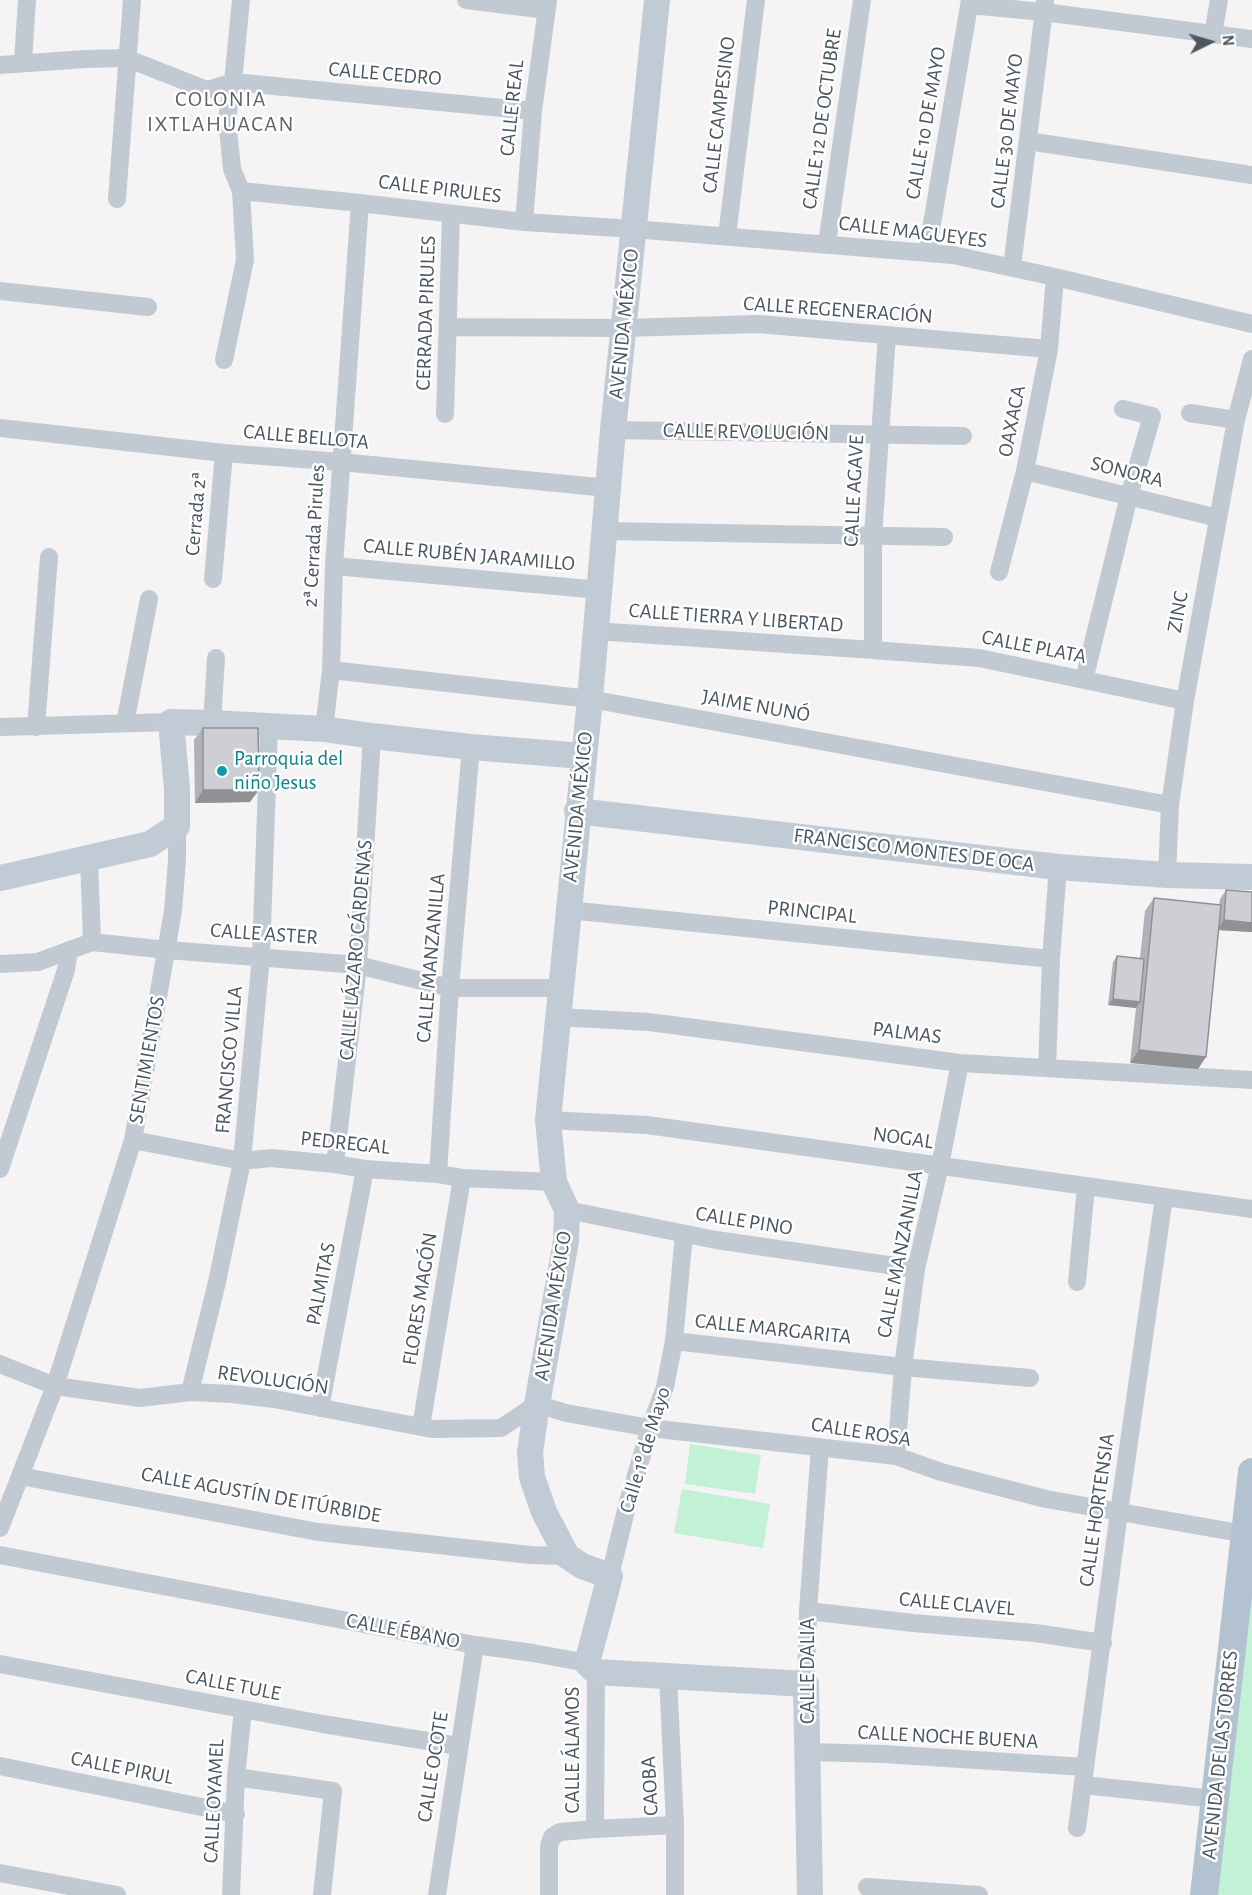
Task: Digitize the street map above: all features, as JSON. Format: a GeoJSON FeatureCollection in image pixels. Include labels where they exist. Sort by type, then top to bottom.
{"type":"FeatureCollection","features":[{"type":"Feature","properties":{"kind":"main road","name":"AVENIDA DE LAS TORRES"},"geometry":{"type":"LineString","coordinates":[[1204,1895],[1248,1524],[1252,1472]]}},
{"type":"Feature","properties":{"kind":"street"},"geometry":{"type":"LineString","coordinates":[[23,62],[27,0]]}},
{"type":"Feature","properties":{"kind":"street"},"geometry":{"type":"LineString","coordinates":[[117,199],[132,0]]}},
{"type":"Feature","properties":{"kind":"street"},"geometry":{"type":"LineString","coordinates":[[224,360],[245,260],[241,191],[232,169],[227,118],[241,0]]}},
{"type":"Feature","properties":{"kind":"street"},"geometry":{"type":"LineString","coordinates":[[466,0],[547,5]]}},
{"type":"Feature","properties":{"kind":"street","name":"AVENIDA MÉXICO"},"geometry":{"type":"LineString","coordinates":[[567,1557],[544,1512],[532,1476],[530,1452],[566,1241],[567,1210],[554,1182],[548,1120],[590,699],[613,430],[657,0]]}},
{"type":"Feature","properties":{"kind":"street","name":"CALLE CAMPESINO"},"geometry":{"type":"LineString","coordinates":[[727,236],[756,0]]}},
{"type":"Feature","properties":{"kind":"street","name":"CALLE 12 DE OCTUBRE"},"geometry":{"type":"LineString","coordinates":[[827,244],[862,0]]}},
{"type":"Feature","properties":{"kind":"street"},"geometry":{"type":"LineString","coordinates":[[1213,34],[1219,0]]}},
{"type":"Feature","properties":{"kind":"street"},"geometry":{"type":"LineString","coordinates":[[969,3],[1045,6],[1252,39]]}},
{"type":"Feature","properties":{"kind":"street","name":"CALLE 10 DE MAYO"},"geometry":{"type":"LineString","coordinates":[[927,252],[969,3]]}},
{"type":"Feature","properties":{"kind":"street","name":"CALLE REAL"},"geometry":{"type":"LineString","coordinates":[[524,222],[532,111],[547,5]]}},
{"type":"Feature","properties":{"kind":"street","name":"CALLE 30 DE MAYO"},"geometry":{"type":"LineString","coordinates":[[1012,267],[1045,6]]}},
{"type":"Feature","properties":{"kind":"street"},"geometry":{"type":"LineString","coordinates":[[0,75],[0,65],[126,58]]}},
{"type":"Feature","properties":{"kind":"street","name":"CALLE CEDRO"},"geometry":{"type":"LineString","coordinates":[[126,58],[207,90],[232,82],[532,111]]}},
{"type":"Feature","properties":{"kind":"street"},"geometry":{"type":"LineString","coordinates":[[1028,141],[1252,175]]}},
{"type":"Feature","properties":{"kind":"street","name":"CALLE PIRULES"},"geometry":{"type":"LineString","coordinates":[[241,191],[360,202],[524,222],[633,229]]}},
{"type":"Feature","properties":{"kind":"street","name":"2ª Cerrada Pirules"},"geometry":{"type":"LineString","coordinates":[[324,729],[331,670],[334,566],[360,202]]}},
{"type":"Feature","properties":{"kind":"street","name":"CERRADA PIRULES"},"geometry":{"type":"LineString","coordinates":[[445,414],[451,214]]}},
{"type":"Feature","properties":{"kind":"street","name":"CALLE MAGUEYES"},"geometry":{"type":"LineString","coordinates":[[633,229],[953,255],[1252,324]]}},
{"type":"Feature","properties":{"kind":"street","name":"OAXACA"},"geometry":{"type":"LineString","coordinates":[[999,572],[1025,471],[1049,349],[1055,277]]}},
{"type":"Feature","properties":{"kind":"street"},"geometry":{"type":"LineString","coordinates":[[0,291],[148,307]]}},
{"type":"Feature","properties":{"kind":"street","name":"CALLE REGENERACIÓN"},"geometry":{"type":"LineString","coordinates":[[449,327],[624,328],[758,324],[1049,349]]}},
{"type":"Feature","properties":{"kind":"street","name":"CALLE AGAVE"},"geometry":{"type":"LineString","coordinates":[[873,650],[873,536],[887,335]]}},
{"type":"Feature","properties":{"kind":"street","name":"ZINC"},"geometry":{"type":"LineString","coordinates":[[1167,875],[1170,805],[1185,701],[1236,420],[1252,359]]}},
{"type":"Feature","properties":{"kind":"street"},"geometry":{"type":"LineString","coordinates":[[1084,680],[1129,495],[1152,416],[1123,410]]}},
{"type":"Feature","properties":{"kind":"street"},"geometry":{"type":"LineString","coordinates":[[1190,413],[1236,420]]}},
{"type":"Feature","properties":{"kind":"street","name":"CALLE BELLOTA"},"geometry":{"type":"LineString","coordinates":[[0,429],[224,453],[608,488]]}},
{"type":"Feature","properties":{"kind":"street","name":"CALLE REVOLUCIÓN"},"geometry":{"type":"LineString","coordinates":[[613,430],[963,436]]}},
{"type":"Feature","properties":{"kind":"street","name":"Cerrada 2ª"},"geometry":{"type":"LineString","coordinates":[[213,579],[224,453]]}},
{"type":"Feature","properties":{"kind":"street","name":"SONORA"},"geometry":{"type":"LineString","coordinates":[[1025,471],[1218,518]]}},
{"type":"Feature","properties":{"kind":"street"},"geometry":{"type":"LineString","coordinates":[[604,531],[944,537]]}},
{"type":"Feature","properties":{"kind":"street"},"geometry":{"type":"LineString","coordinates":[[36,727],[49,557]]}},
{"type":"Feature","properties":{"kind":"street","name":"CALLE RUBÉN JARAMILLO"},"geometry":{"type":"LineString","coordinates":[[334,566],[600,590]]}},
{"type":"Feature","properties":{"kind":"street"},"geometry":{"type":"LineString","coordinates":[[125,723],[149,599]]}},
{"type":"Feature","properties":{"kind":"street","name":"CALLE TIERRA Y LIBERTAD"},"geometry":{"type":"LineString","coordinates":[[595,631],[873,650]]}},
{"type":"Feature","properties":{"kind":"street","name":"CALLE PLATA"},"geometry":{"type":"LineString","coordinates":[[873,650],[979,658],[1185,701]]}},
{"type":"Feature","properties":{"kind":"street"},"geometry":{"type":"LineString","coordinates":[[212,723],[216,658]]}},
{"type":"Feature","properties":{"kind":"street","name":"JAIME NUNÓ"},"geometry":{"type":"LineString","coordinates":[[331,670],[590,699],[1170,805]]}},
{"type":"Feature","properties":{"kind":"street","name":"SENTIMIENTOS"},"geometry":{"type":"LineString","coordinates":[[55,1386],[133,1140],[167,950],[173,911],[177,826],[177,789],[171,722]]}},
{"type":"Feature","properties":{"kind":"street"},"geometry":{"type":"LineString","coordinates":[[0,727],[212,723],[324,729],[471,747],[583,756]]}},
{"type":"Feature","properties":{"kind":"street","name":"FRANCISCO VILLA"},"geometry":{"type":"LineString","coordinates":[[190,1392],[217,1282],[242,1161],[261,956],[269,726]]}},
{"type":"Feature","properties":{"kind":"street","name":"CALLE LÁZARO CÁRDENAS"},"geometry":{"type":"LineString","coordinates":[[335,1164],[358,964],[372,736]]}},
{"type":"Feature","properties":{"kind":"street","name":"CALLE MANZANILLA"},"geometry":{"type":"LineString","coordinates":[[438,1174],[450,988],[471,747]]}},
{"type":"Feature","properties":{"kind":"street","name":"FRANCISCO MONTES DE OCA"},"geometry":{"type":"LineString","coordinates":[[578,811],[1058,867],[1167,875],[1252,877]]}},
{"type":"Feature","properties":{"kind":"street"},"geometry":{"type":"LineString","coordinates":[[0,878],[150,844],[177,826]]}},
{"type":"Feature","properties":{"kind":"street"},"geometry":{"type":"LineString","coordinates":[[89,858],[92,942]]}},
{"type":"Feature","properties":{"kind":"street"},"geometry":{"type":"LineString","coordinates":[[1047,1068],[1051,959],[1058,867]]}},
{"type":"Feature","properties":{"kind":"street","name":"PRINCIPAL"},"geometry":{"type":"LineString","coordinates":[[568,910],[1051,959]]}},
{"type":"Feature","properties":{"kind":"street","name":"CALLE ASTER"},"geometry":{"type":"LineString","coordinates":[[0,964],[38,962],[92,942],[358,964],[450,988],[561,988]]}},
{"type":"Feature","properties":{"kind":"street"},"geometry":{"type":"LineString","coordinates":[[0,1169],[66,970],[69,950]]}},
{"type":"Feature","properties":{"kind":"street","name":"PALMAS"},"geometry":{"type":"LineString","coordinates":[[558,1017],[649,1022],[960,1063],[1252,1080]]}},
{"type":"Feature","properties":{"kind":"street","name":"CALLE MANZANILLA"},"geometry":{"type":"LineString","coordinates":[[896,1456],[903,1367],[916,1269],[960,1063]]}},
{"type":"Feature","properties":{"kind":"street","name":"NOGAL"},"geometry":{"type":"LineString","coordinates":[[548,1120],[647,1125],[1252,1209]]}},
{"type":"Feature","properties":{"kind":"street","name":"PEDREGAL"},"geometry":{"type":"LineString","coordinates":[[133,1140],[242,1161],[271,1158],[462,1178],[554,1182]]}},
{"type":"Feature","properties":{"kind":"street","name":"PALMITAS"},"geometry":{"type":"LineString","coordinates":[[320,1408],[365,1169]]}},
{"type":"Feature","properties":{"kind":"street","name":"FLORES MAGÓN"},"geometry":{"type":"LineString","coordinates":[[421,1427],[462,1178]]}},
{"type":"Feature","properties":{"kind":"street"},"geometry":{"type":"LineString","coordinates":[[1077,1282],[1086,1186]]}},
{"type":"Feature","properties":{"kind":"street","name":"CALLE HORTENSIA"},"geometry":{"type":"LineString","coordinates":[[1077,1828],[1164,1197]]}},
{"type":"Feature","properties":{"kind":"street","name":"CALLE PINO"},"geometry":{"type":"LineString","coordinates":[[567,1210],[716,1240],[916,1269]]}},
{"type":"Feature","properties":{"kind":"street","name":"Calle 1º de Mayo"},"geometry":{"type":"LineString","coordinates":[[591,1667],[628,1502],[665,1387],[674,1341],[684,1234]]}},
{"type":"Feature","properties":{"kind":"street","name":"CALLE MARGARITA"},"geometry":{"type":"LineString","coordinates":[[674,1341],[903,1367],[1030,1378]]}},
{"type":"Feature","properties":{"kind":"street","name":"REVOLUCIÓN"},"geometry":{"type":"LineString","coordinates":[[0,1364],[55,1386],[140,1398],[190,1392],[232,1394],[274,1399],[432,1429],[501,1428],[537,1404]]}},
{"type":"Feature","properties":{"kind":"street"},"geometry":{"type":"LineString","coordinates":[[0,1528],[5,1498],[20,1476],[55,1386]]}},
{"type":"Feature","properties":{"kind":"street","name":"CALLE ROSA"},"geometry":{"type":"LineString","coordinates":[[537,1404],[566,1413],[650,1428],[896,1456],[941,1472],[1046,1499],[1119,1512],[1248,1524]]}},
{"type":"Feature","properties":{"kind":"street","name":"CALLE DALIA"},"geometry":{"type":"LineString","coordinates":[[810,1895],[806,1684],[808,1611],[820,1447]]}},
{"type":"Feature","properties":{"kind":"street","name":"CALLE AGUSTÍN DE ITÚRBIDE"},"geometry":{"type":"LineString","coordinates":[[20,1476],[318,1532],[567,1557]]}},
{"type":"Feature","properties":{"kind":"street","name":"CALLE ÉBANO"},"geometry":{"type":"LineString","coordinates":[[0,1555],[475,1646],[533,1653],[591,1667],[668,1676],[806,1684]]}},
{"type":"Feature","properties":{"kind":"street"},"geometry":{"type":"LineString","coordinates":[[567,1557],[582,1566],[610,1576]]}},
{"type":"Feature","properties":{"kind":"street","name":"CALLE CLAVEL"},"geometry":{"type":"LineString","coordinates":[[808,1611],[913,1623],[1035,1633],[1103,1643]]}},
{"type":"Feature","properties":{"kind":"street","name":"CALLE OCOTE"},"geometry":{"type":"LineString","coordinates":[[437,1895],[475,1646]]}},
{"type":"Feature","properties":{"kind":"street","name":"CALLE TULE"},"geometry":{"type":"LineString","coordinates":[[0,1664],[243,1710],[458,1746]]}},
{"type":"Feature","properties":{"kind":"street","name":"CALLE ÁLAMOS"},"geometry":{"type":"LineString","coordinates":[[591,1667],[595,1829]]}},
{"type":"Feature","properties":{"kind":"street","name":"CAOBA"},"geometry":{"type":"LineString","coordinates":[[668,1676],[675,1825],[675,1895]]}},
{"type":"Feature","properties":{"kind":"street","name":"CALLE OYAMEL"},"geometry":{"type":"LineString","coordinates":[[231,1895],[236,1778],[243,1710]]}},
{"type":"Feature","properties":{"kind":"street","name":"CALLE NOCHE BUENA"},"geometry":{"type":"LineString","coordinates":[[808,1752],[883,1754],[1084,1776],[1215,1799]]}},
{"type":"Feature","properties":{"kind":"street","name":"CALLE PIRUL"},"geometry":{"type":"LineString","coordinates":[[0,1766],[236,1814]]}},
{"type":"Feature","properties":{"kind":"street"},"geometry":{"type":"LineString","coordinates":[[236,1778],[333,1791],[322,1895]]}},
{"type":"Feature","properties":{"kind":"street","name":"CALLE ÁLAMOS"},"geometry":{"type":"LineString","coordinates":[[549,1895],[549,1846],[552,1837],[560,1832],[675,1825]]}},
{"type":"Feature","properties":{"kind":"street"},"geometry":{"type":"LineString","coordinates":[[0,1873],[117,1895]]}},
{"type":"Feature","properties":{"kind":"street"},"geometry":{"type":"LineString","coordinates":[[867,1887],[892,1892],[979,1895]]}},
{"type":"Feature","properties":{"kind":"green space"},"geometry":{"type":"Polygon","coordinates":[[[690,1444],[761,1455],[755,1494],[685,1484],[690,1444]]]}},
{"type":"Feature","properties":{"kind":"green space"},"geometry":{"type":"Polygon","coordinates":[[[682,1489],[770,1504],[763,1548],[674,1533],[682,1489]]]}},
{"type":"Feature","properties":{"kind":"green space"},"geometry":{"type":"Polygon","coordinates":[[[1252,1504],[1252,1895],[1208,1895],[1252,1504]]]}},
{"type":"Feature","properties":{"kind":"building","name":"Parroquia del niño Jesus"},"geometry":{"type":"Polygon","coordinates":[[[203,728],[258,728],[259,790],[203,790],[203,728]]]}},
{"type":"Feature","properties":{"kind":"building"},"geometry":{"type":"Polygon","coordinates":[[[1226,890],[1252,892],[1252,923],[1224,920],[1226,890]]]}},
{"type":"Feature","properties":{"kind":"building"},"geometry":{"type":"Polygon","coordinates":[[[1154,898],[1221,905],[1206,1057],[1139,1050],[1154,898]]]}},
{"type":"Feature","properties":{"kind":"building"},"geometry":{"type":"Polygon","coordinates":[[[1117,956],[1144,959],[1140,1002],[1113,999],[1117,956]]]}},
{"type":"Feature","properties":{"kind":"place","name":"Parroquia del niño Jesus"},"geometry":{"type":"Point","coordinates":[222,771]}},
{"type":"Feature","properties":{"kind":"district","name":"COLONIA IXTLAHUACAN"},"geometry":{"type":"Point","coordinates":[221,112]}}]}
